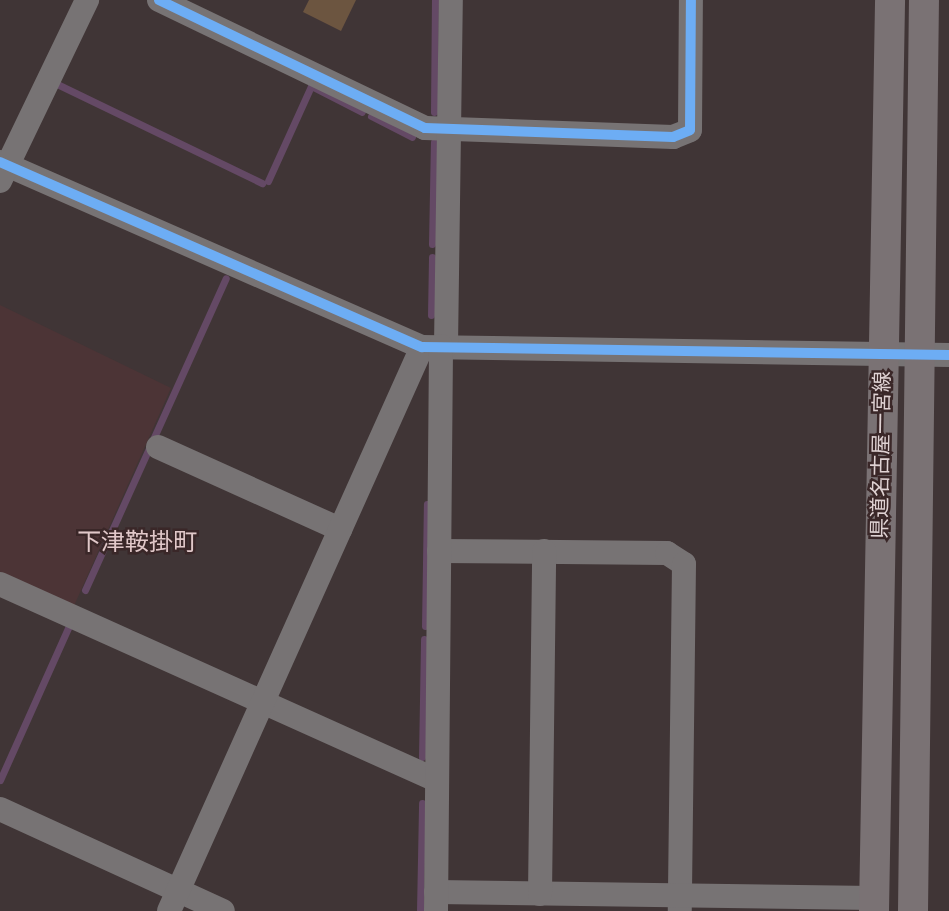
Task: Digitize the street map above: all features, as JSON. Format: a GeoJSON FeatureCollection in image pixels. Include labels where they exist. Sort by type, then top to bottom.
{"type":"FeatureCollection","features":[{"type":"Feature","properties":{"kind":"main road","name":"県道名古屋一宮線"},"geometry":{"type":"LineString","coordinates":[[874,904],[890,0]]}},
{"type":"Feature","properties":{"kind":"main road","name":"県道名古屋一宮線"},"geometry":{"type":"LineString","coordinates":[[913,911],[935,354],[924,0]]}},
{"type":"Feature","properties":{"kind":"street"},"geometry":{"type":"LineString","coordinates":[[87,0],[3,169],[436,346],[935,354]]}},
{"type":"Feature","properties":{"kind":"street"},"geometry":{"type":"LineString","coordinates":[[159,0],[425,128],[673,137],[690,130],[691,0]]}},
{"type":"Feature","properties":{"kind":"street"},"geometry":{"type":"LineString","coordinates":[[451,0],[449,129],[436,346],[439,551],[436,902],[540,894],[680,903],[874,904]]}},
{"type":"Feature","properties":{"kind":"street"},"geometry":{"type":"LineString","coordinates":[[174,901],[341,529],[436,346]]}},
{"type":"Feature","properties":{"kind":"street"},"geometry":{"type":"LineString","coordinates":[[158,447],[341,529]]}},
{"type":"Feature","properties":{"kind":"street"},"geometry":{"type":"LineString","coordinates":[[439,551],[667,553],[684,564],[680,903]]}},
{"type":"Feature","properties":{"kind":"street"},"geometry":{"type":"LineString","coordinates":[[540,894],[544,551]]}},
{"type":"Feature","properties":{"kind":"street"},"geometry":{"type":"LineString","coordinates":[[0,584],[437,780]]}},
{"type":"Feature","properties":{"kind":"street"},"geometry":{"type":"LineString","coordinates":[[0,809],[174,901],[223,911]]}},
{"type":"Feature","properties":{"kind":"shaded area"},"geometry":{"type":"Polygon","coordinates":[[[309,0],[356,0],[341,31],[303,12],[309,0]]]}},
{"type":"Feature","properties":{"kind":"shaded area"},"geometry":{"type":"Polygon","coordinates":[[[0,305],[171,388],[73,608],[0,574],[0,305]]]}},
{"type":"Feature","properties":{"kind":"waterway"},"geometry":{"type":"LineString","coordinates":[[434,112],[435,0]]}},
{"type":"Feature","properties":{"kind":"waterway"},"geometry":{"type":"LineString","coordinates":[[57,84],[262,183]]}},
{"type":"Feature","properties":{"kind":"waterway"},"geometry":{"type":"LineString","coordinates":[[268,181],[311,86],[362,112]]}},
{"type":"Feature","properties":{"kind":"waterway"},"geometry":{"type":"LineString","coordinates":[[371,116],[412,137]]}},
{"type":"Feature","properties":{"kind":"waterway"},"geometry":{"type":"LineString","coordinates":[[432,244],[434,142]]}},
{"type":"Feature","properties":{"kind":"waterway"},"geometry":{"type":"LineString","coordinates":[[431,315],[432,257]]}},
{"type":"Feature","properties":{"kind":"waterway"},"geometry":{"type":"LineString","coordinates":[[85,590],[226,278]]}},
{"type":"Feature","properties":{"kind":"waterway"},"geometry":{"type":"LineString","coordinates":[[425,626],[427,504]]}},
{"type":"Feature","properties":{"kind":"waterway"},"geometry":{"type":"LineString","coordinates":[[0,780],[69,626]]}},
{"type":"Feature","properties":{"kind":"waterway"},"geometry":{"type":"LineString","coordinates":[[422,757],[424,639]]}},
{"type":"Feature","properties":{"kind":"waterway"},"geometry":{"type":"LineString","coordinates":[[420,911],[422,803]]}},
{"type":"Feature","properties":{"kind":"cycle path"},"geometry":{"type":"LineString","coordinates":[[159,0],[425,128],[673,137],[690,130],[691,0]]}},
{"type":"Feature","properties":{"kind":"cycle path"},"geometry":{"type":"LineString","coordinates":[[0,162],[422,347],[949,355]]}},
{"type":"Feature","properties":{"kind":"district","name":"下津鞍掛町"},"geometry":{"type":"Point","coordinates":[137,542]}}]}
